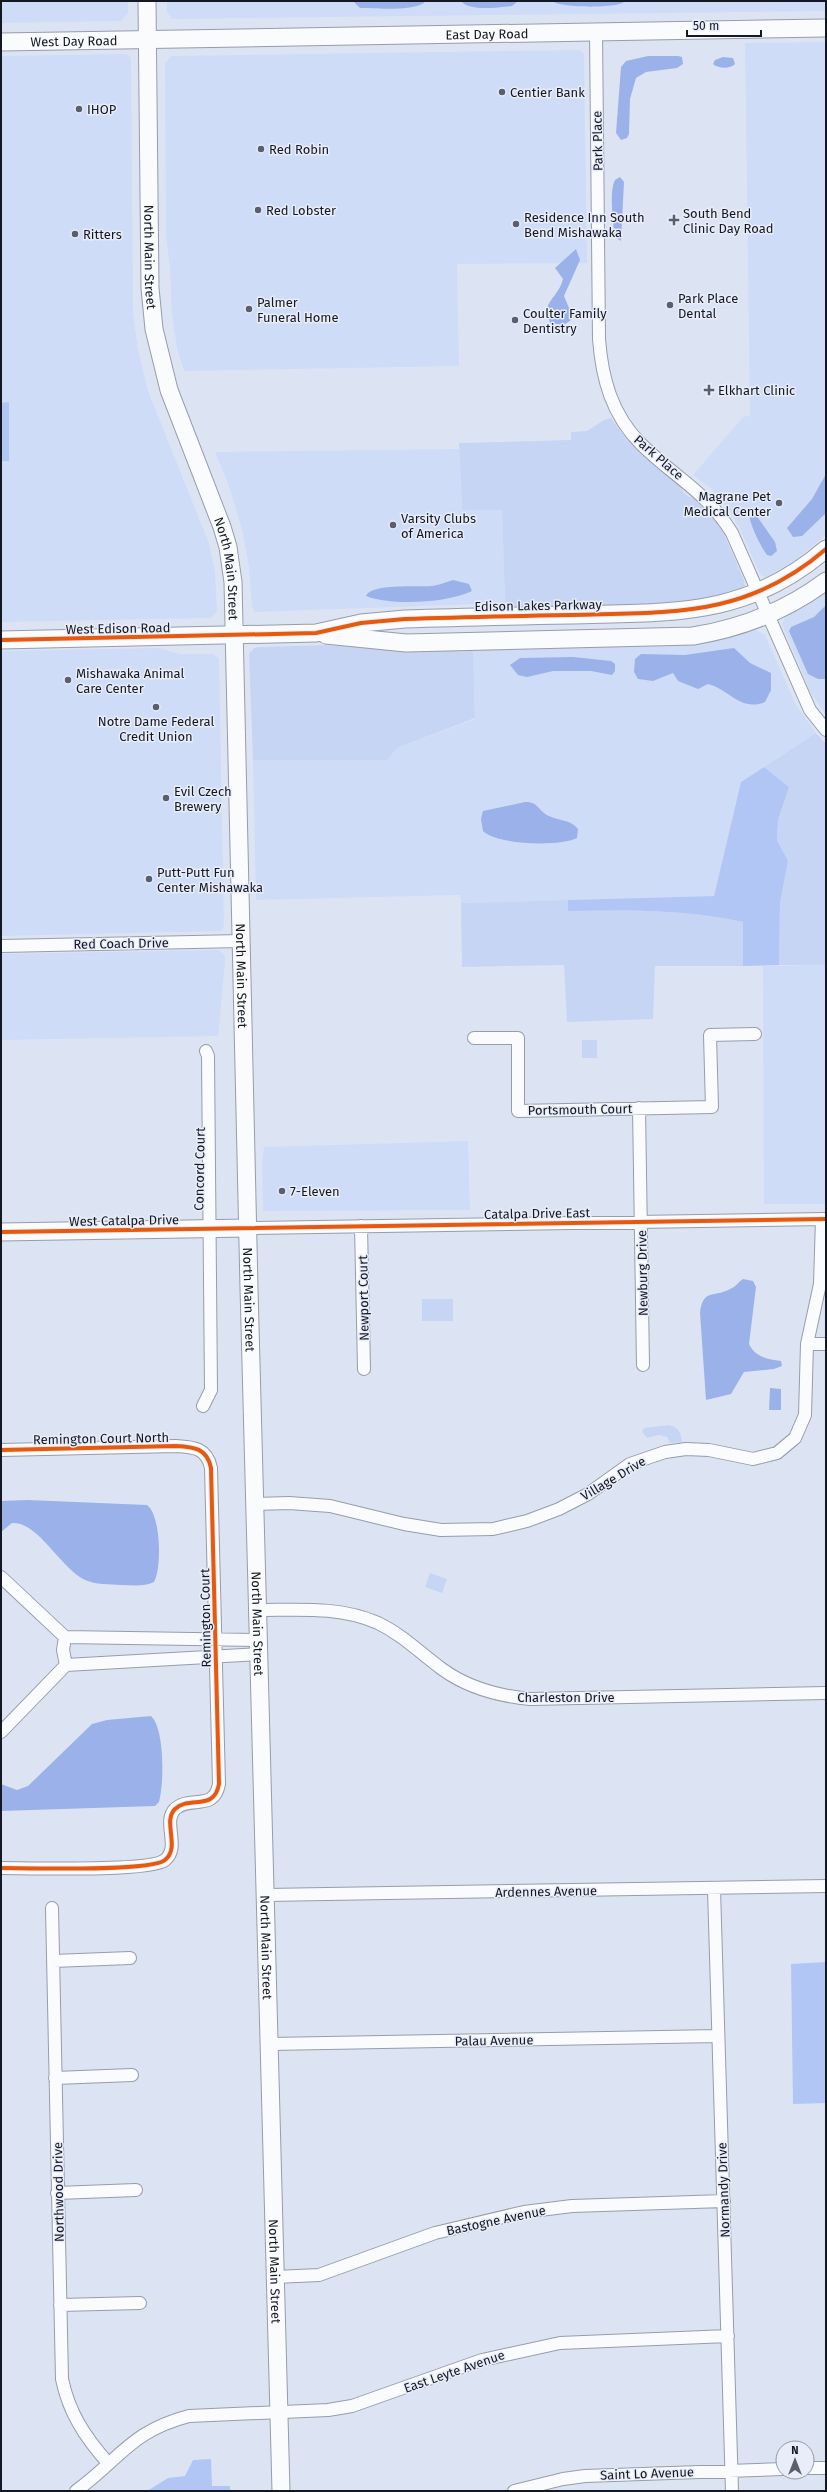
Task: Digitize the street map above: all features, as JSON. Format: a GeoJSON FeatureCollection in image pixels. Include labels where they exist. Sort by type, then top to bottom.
{"type":"FeatureCollection","features":[{"type":"Feature","properties":{"kind":"main road","name":"North Main Street"},"geometry":{"type":"LineString","coordinates":[[147,1],[150,288],[154,329],[169,390],[207,486],[228,547],[233,582],[248,1228],[281,2491]]}},
{"type":"Feature","properties":{"kind":"main road","name":"East Day Road"},"geometry":{"type":"LineString","coordinates":[[148,39],[826,28]]}},
{"type":"Feature","properties":{"kind":"main road","name":"West Day Road"},"geometry":{"type":"LineString","coordinates":[[1,42],[148,39]]}},
{"type":"Feature","properties":{"kind":"main road","name":"Edison Lakes Parkway"},"geometry":{"type":"LineString","coordinates":[[235,636],[316,633],[361,623],[405,619],[688,611],[737,600],[758,592],[782,581],[826,549]]}},
{"type":"Feature","properties":{"kind":"main road","name":"Edison Lakes Parkway"},"geometry":{"type":"LineString","coordinates":[[316,633],[359,640],[406,643],[676,638],[726,630],[768,616],[788,606],[826,581]]}},
{"type":"Feature","properties":{"kind":"main road","name":"West Edison Road"},"geometry":{"type":"LineString","coordinates":[[1,640],[235,636]]}},
{"type":"Feature","properties":{"kind":"main road","name":"West Catalpa Drive"},"geometry":{"type":"LineString","coordinates":[[1,1232],[248,1228]]}},
{"type":"Feature","properties":{"kind":"street","name":"Park Place"},"geometry":{"type":"LineString","coordinates":[[596,32],[599,339],[606,385],[612,403],[629,431],[642,445],[692,485],[722,517],[732,533],[810,710],[826,730]]}},
{"type":"Feature","properties":{"kind":"street","name":"Red Coach Drive"},"geometry":{"type":"LineString","coordinates":[[1,946],[241,941]]}},
{"type":"Feature","properties":{"kind":"street"},"geometry":{"type":"LineString","coordinates":[[639,1108],[712,1107],[710,1035],[755,1034]]}},
{"type":"Feature","properties":{"kind":"street","name":"Portsmouth Court"},"geometry":{"type":"LineString","coordinates":[[474,1038],[518,1038],[518,1110],[639,1108]]}},
{"type":"Feature","properties":{"kind":"street","name":"Concord Court"},"geometry":{"type":"LineString","coordinates":[[204,1406],[211,1390],[208,1229],[209,1078],[206,1051]]}},
{"type":"Feature","properties":{"kind":"street","name":"Newburg Drive"},"geometry":{"type":"LineString","coordinates":[[639,1108],[643,1365]]}},
{"type":"Feature","properties":{"kind":"street","name":"Catalpa Drive East"},"geometry":{"type":"LineString","coordinates":[[248,1228],[824,1219]]}},
{"type":"Feature","properties":{"kind":"street","name":"Village Drive"},"geometry":{"type":"LineString","coordinates":[[255,1504],[289,1503],[330,1506],[404,1524],[442,1530],[493,1529],[527,1521],[559,1509],[588,1494],[630,1464],[665,1452],[697,1448],[753,1459],[764,1458],[787,1446],[801,1427],[806,1405],[807,1344],[820,1284],[824,1219]]}},
{"type":"Feature","properties":{"kind":"street","name":"Newport Court"},"geometry":{"type":"LineString","coordinates":[[362,1226],[364,1369]]}},
{"type":"Feature","properties":{"kind":"street"},"geometry":{"type":"LineString","coordinates":[[807,1344],[826,1344]]}},
{"type":"Feature","properties":{"kind":"street","name":"Remington Court North"},"geometry":{"type":"LineString","coordinates":[[1,1450],[176,1446],[194,1446],[201,1449]]}},
{"type":"Feature","properties":{"kind":"street","name":"Remington Court"},"geometry":{"type":"LineString","coordinates":[[1,1868],[131,1866],[164,1861],[169,1855],[172,1846],[171,1816],[174,1811],[184,1804],[208,1800],[218,1790],[211,1468],[209,1460],[201,1449]]}},
{"type":"Feature","properties":{"kind":"street"},"geometry":{"type":"LineString","coordinates":[[1,1577],[65,1637],[215,1641]]}},
{"type":"Feature","properties":{"kind":"street","name":"Charleston Drive"},"geometry":{"type":"LineString","coordinates":[[258,1610],[339,1611],[370,1621],[406,1638],[455,1677],[473,1686],[507,1696],[530,1699],[826,1693]]}},
{"type":"Feature","properties":{"kind":"street"},"geometry":{"type":"LineString","coordinates":[[65,1637],[64,1650],[66,1665]]}},
{"type":"Feature","properties":{"kind":"street","name":"Remington Court"},"geometry":{"type":"LineString","coordinates":[[215,1641],[259,1647]]}},
{"type":"Feature","properties":{"kind":"street","name":"Remington Court"},"geometry":{"type":"LineString","coordinates":[[215,1655],[259,1647]]}},
{"type":"Feature","properties":{"kind":"street"},"geometry":{"type":"LineString","coordinates":[[1,1732],[66,1665],[215,1655]]}},
{"type":"Feature","properties":{"kind":"street","name":"Ardennes Avenue"},"geometry":{"type":"LineString","coordinates":[[266,1895],[826,1886]]}},
{"type":"Feature","properties":{"kind":"street","name":"Normandy Drive"},"geometry":{"type":"LineString","coordinates":[[714,1889],[732,2491]]}},
{"type":"Feature","properties":{"kind":"street","name":"Northwood Drive"},"geometry":{"type":"LineString","coordinates":[[52,1908],[61,2363],[66,2396],[77,2424],[108,2463]]}},
{"type":"Feature","properties":{"kind":"street"},"geometry":{"type":"LineString","coordinates":[[53,1961],[130,1958]]}},
{"type":"Feature","properties":{"kind":"street","name":"Palau Avenue"},"geometry":{"type":"LineString","coordinates":[[270,2044],[718,2036]]}},
{"type":"Feature","properties":{"kind":"street"},"geometry":{"type":"LineString","coordinates":[[55,2078],[132,2075]]}},
{"type":"Feature","properties":{"kind":"street"},"geometry":{"type":"LineString","coordinates":[[57,2192],[136,2190]]}},
{"type":"Feature","properties":{"kind":"street","name":"Bastogne Avenue"},"geometry":{"type":"LineString","coordinates":[[275,2277],[319,2275],[435,2233],[524,2212],[572,2206],[724,2201]]}},
{"type":"Feature","properties":{"kind":"street"},"geometry":{"type":"LineString","coordinates":[[60,2305],[140,2303]]}},
{"type":"Feature","properties":{"kind":"street","name":"East Leyte Avenue"},"geometry":{"type":"LineString","coordinates":[[76,2491],[140,2436],[172,2420],[209,2414],[328,2410],[352,2406],[482,2360],[547,2345],[589,2340],[728,2336]]}},
{"type":"Feature","properties":{"kind":"street"},"geometry":{"type":"LineString","coordinates":[[815,2468],[826,2468]]}},
{"type":"Feature","properties":{"kind":"street","name":"Saint Lo Avenue"},"geometry":{"type":"LineString","coordinates":[[514,2491],[563,2479],[585,2476],[775,2469]]}},
{"type":"Feature","properties":{"kind":"shaded area"},"geometry":{"type":"Polygon","coordinates":[[[1,1],[128,1],[128,13],[121,21],[1,23],[1,1]]]}},
{"type":"Feature","properties":{"kind":"shaded area"},"geometry":{"type":"Polygon","coordinates":[[[167,1],[826,1],[826,11],[172,19],[167,12],[167,1]]]}},
{"type":"Feature","properties":{"kind":"shaded area"},"geometry":{"type":"Polygon","coordinates":[[[353,1],[426,1],[414,7],[385,9],[360,8],[353,1]]]}},
{"type":"Feature","properties":{"kind":"shaded area"},"geometry":{"type":"Polygon","coordinates":[[[461,1],[518,1],[512,6],[478,8],[471,7],[461,1]]]}},
{"type":"Feature","properties":{"kind":"shaded area"},"geometry":{"type":"Polygon","coordinates":[[[552,1],[625,1],[620,4],[589,7],[566,5],[552,1]]]}},
{"type":"Feature","properties":{"kind":"shaded area"},"geometry":{"type":"Polygon","coordinates":[[[826,42],[826,535],[795,560],[765,578],[760,574],[741,531],[729,510],[713,490],[693,475],[743,417],[750,415],[745,43],[826,42]]]}},
{"type":"Feature","properties":{"kind":"shaded area"},"geometry":{"type":"Polygon","coordinates":[[[580,50],[584,54],[587,263],[457,264],[459,366],[184,371],[177,349],[172,314],[170,269],[166,235],[165,63],[171,56],[580,50]]]}},
{"type":"Feature","properties":{"kind":"shaded area"},"geometry":{"type":"Polygon","coordinates":[[[127,54],[131,58],[133,313],[138,350],[148,391],[209,543],[215,572],[217,612],[210,618],[1,622],[1,56],[127,54]]]}},
{"type":"Feature","properties":{"kind":"shaded area"},"geometry":{"type":"Polygon","coordinates":[[[648,56],[678,56],[682,57],[683,64],[677,68],[646,72],[636,78],[630,99],[629,134],[627,138],[621,140],[616,133],[621,67],[626,61],[648,56]]]}},
{"type":"Feature","properties":{"kind":"shaded area"},"geometry":{"type":"Polygon","coordinates":[[[723,57],[733,58],[735,64],[724,68],[713,64],[715,60],[723,57]]]}},
{"type":"Feature","properties":{"kind":"shaded area"},"geometry":{"type":"Polygon","coordinates":[[[620,177],[624,182],[621,241],[615,237],[612,199],[613,185],[615,180],[620,177]]]}},
{"type":"Feature","properties":{"kind":"shaded area"},"geometry":{"type":"Polygon","coordinates":[[[576,249],[580,260],[564,296],[572,315],[571,320],[564,325],[550,323],[546,310],[560,288],[563,279],[555,268],[576,249]]]}},
{"type":"Feature","properties":{"kind":"shaded area"},"geometry":{"type":"Polygon","coordinates":[[[9,402],[9,461],[1,461],[1,403],[9,402]]]}},
{"type":"Feature","properties":{"kind":"shaded area"},"geometry":{"type":"Polygon","coordinates":[[[611,418],[627,440],[677,482],[687,496],[698,499],[716,520],[724,534],[744,580],[745,588],[742,590],[675,605],[509,608],[505,603],[502,510],[462,510],[459,443],[571,440],[571,432],[587,431],[604,420],[611,418]]]}},
{"type":"Feature","properties":{"kind":"shaded area"},"geometry":{"type":"Polygon","coordinates":[[[459,449],[462,510],[502,510],[505,603],[255,612],[252,607],[249,567],[242,530],[229,486],[215,452],[459,449]]]}},
{"type":"Feature","properties":{"kind":"shaded area"},"geometry":{"type":"Polygon","coordinates":[[[826,474],[826,513],[802,536],[793,537],[787,528],[812,499],[826,474]]]}},
{"type":"Feature","properties":{"kind":"shaded area"},"geometry":{"type":"Polygon","coordinates":[[[750,514],[756,515],[775,542],[777,551],[771,556],[767,555],[759,541],[751,522],[750,514]]]}},
{"type":"Feature","properties":{"kind":"shaded area"},"geometry":{"type":"Polygon","coordinates":[[[453,580],[469,584],[472,591],[449,598],[419,602],[390,601],[366,596],[370,592],[386,587],[432,586],[453,580]]]}},
{"type":"Feature","properties":{"kind":"shaded area"},"geometry":{"type":"Polygon","coordinates":[[[826,589],[826,715],[810,691],[782,624],[785,616],[826,589]]]}},
{"type":"Feature","properties":{"kind":"shaded area"},"geometry":{"type":"Polygon","coordinates":[[[826,605],[826,679],[818,679],[808,674],[789,631],[791,627],[814,617],[826,605]]]}},
{"type":"Feature","properties":{"kind":"shaded area"},"geometry":{"type":"Polygon","coordinates":[[[756,630],[765,635],[796,705],[816,733],[741,782],[714,896],[461,903],[460,895],[256,900],[253,760],[387,760],[397,748],[475,719],[473,649],[713,641],[756,630]]]}},
{"type":"Feature","properties":{"kind":"shaded area"},"geometry":{"type":"Polygon","coordinates":[[[327,645],[386,649],[473,649],[475,718],[397,748],[387,760],[253,760],[249,654],[254,648],[260,647],[327,645]]]}},
{"type":"Feature","properties":{"kind":"shaded area"},"geometry":{"type":"Polygon","coordinates":[[[159,648],[180,654],[213,654],[219,658],[224,926],[221,931],[1,936],[1,651],[159,648]]]}},
{"type":"Feature","properties":{"kind":"shaded area"},"geometry":{"type":"Polygon","coordinates":[[[734,648],[750,663],[771,673],[771,690],[765,702],[748,704],[735,699],[722,690],[708,684],[698,689],[678,681],[673,673],[653,681],[638,679],[634,672],[635,659],[641,654],[685,655],[734,648]]]}},
{"type":"Feature","properties":{"kind":"shaded area"},"geometry":{"type":"Polygon","coordinates":[[[573,657],[611,661],[615,664],[615,671],[612,675],[591,671],[553,671],[527,677],[518,675],[510,665],[520,658],[573,657]]]}},
{"type":"Feature","properties":{"kind":"shaded area"},"geometry":{"type":"Polygon","coordinates":[[[816,733],[826,744],[826,965],[779,965],[780,903],[788,861],[777,840],[778,820],[789,787],[764,767],[816,733]]]}},
{"type":"Feature","properties":{"kind":"shaded area"},"geometry":{"type":"Polygon","coordinates":[[[764,767],[789,787],[778,820],[777,840],[788,861],[780,903],[779,965],[743,966],[743,922],[699,915],[656,911],[568,911],[568,900],[714,896],[741,782],[764,767]]]}},
{"type":"Feature","properties":{"kind":"shaded area"},"geometry":{"type":"Polygon","coordinates":[[[525,802],[533,803],[545,814],[553,818],[572,823],[578,829],[577,838],[557,843],[514,842],[490,836],[483,831],[481,819],[483,811],[525,802]]]}},
{"type":"Feature","properties":{"kind":"shaded area"},"geometry":{"type":"Polygon","coordinates":[[[568,900],[568,911],[656,911],[700,915],[743,922],[743,966],[655,966],[653,1019],[567,1022],[564,965],[462,967],[461,903],[568,900]]]}},
{"type":"Feature","properties":{"kind":"shaded area"},"geometry":{"type":"Polygon","coordinates":[[[219,950],[225,956],[225,963],[218,1036],[1,1040],[1,954],[219,950]]]}},
{"type":"Feature","properties":{"kind":"shaded area"},"geometry":{"type":"Polygon","coordinates":[[[826,965],[826,1204],[764,1204],[763,966],[826,965]]]}},
{"type":"Feature","properties":{"kind":"shaded area"},"geometry":{"type":"Polygon","coordinates":[[[582,1040],[597,1040],[597,1058],[582,1058],[582,1040]]]}},
{"type":"Feature","properties":{"kind":"shaded area"},"geometry":{"type":"Polygon","coordinates":[[[468,1141],[470,1210],[263,1211],[262,1164],[264,1147],[468,1141]]]}},
{"type":"Feature","properties":{"kind":"shaded area"},"geometry":{"type":"Polygon","coordinates":[[[743,1279],[753,1281],[756,1287],[749,1344],[758,1355],[781,1361],[782,1366],[774,1369],[744,1372],[731,1394],[706,1400],[700,1313],[701,1305],[710,1295],[724,1292],[735,1286],[743,1279]]]}},
{"type":"Feature","properties":{"kind":"shaded area"},"geometry":{"type":"Polygon","coordinates":[[[422,1299],[453,1299],[453,1321],[422,1321],[422,1299]]]}},
{"type":"Feature","properties":{"kind":"shaded area"},"geometry":{"type":"Polygon","coordinates":[[[770,1388],[781,1389],[781,1410],[769,1410],[770,1388]]]}},
{"type":"Feature","properties":{"kind":"shaded area"},"geometry":{"type":"Polygon","coordinates":[[[669,1425],[679,1431],[682,1442],[670,1443],[667,1437],[658,1435],[647,1438],[642,1432],[644,1428],[669,1425]]]}},
{"type":"Feature","properties":{"kind":"shaded area"},"geometry":{"type":"Polygon","coordinates":[[[28,1500],[147,1505],[152,1511],[155,1519],[159,1542],[157,1575],[154,1582],[146,1585],[134,1585],[89,1582],[76,1574],[40,1537],[22,1524],[12,1523],[1,1532],[1,1501],[28,1500]]]}},
{"type":"Feature","properties":{"kind":"shaded area"},"geometry":{"type":"Polygon","coordinates":[[[430,1573],[447,1579],[442,1593],[425,1587],[430,1573]]]}},
{"type":"Feature","properties":{"kind":"shaded area"},"geometry":{"type":"Polygon","coordinates":[[[151,1716],[156,1723],[159,1732],[162,1757],[161,1794],[159,1802],[155,1806],[1,1811],[1,1784],[17,1790],[28,1786],[92,1724],[107,1720],[151,1716]]]}},
{"type":"Feature","properties":{"kind":"shaded area"},"geometry":{"type":"Polygon","coordinates":[[[826,1962],[826,2103],[793,2104],[791,1964],[826,1962]]]}},
{"type":"Feature","properties":{"kind":"shaded area"},"geometry":{"type":"Polygon","coordinates":[[[211,2459],[212,2486],[230,2486],[230,2491],[147,2491],[168,2478],[185,2476],[193,2460],[211,2459]]]}},
{"type":"Feature","properties":{"kind":"cycle path"},"geometry":{"type":"LineString","coordinates":[[1,640],[316,633],[361,623],[405,619],[675,611],[706,607],[737,599],[766,588],[796,572],[826,549]]}},
{"type":"Feature","properties":{"kind":"cycle path"},"geometry":{"type":"LineString","coordinates":[[1,1232],[826,1219]]}},
{"type":"Feature","properties":{"kind":"cycle path"},"geometry":{"type":"LineString","coordinates":[[1,1450],[176,1446],[194,1448],[206,1456],[211,1468],[219,1784],[216,1793],[207,1801],[188,1803],[175,1809],[171,1814],[170,1821],[172,1842],[169,1855],[165,1860],[155,1864],[113,1868],[1,1868]]}},
{"type":"Feature","properties":{"kind":"place","name":"Centier Bank"},"geometry":{"type":"Point","coordinates":[502,92]}},
{"type":"Feature","properties":{"kind":"place","name":"IHOP"},"geometry":{"type":"Point","coordinates":[79,109]}},
{"type":"Feature","properties":{"kind":"place","name":"Red Robin"},"geometry":{"type":"Point","coordinates":[261,149]}},
{"type":"Feature","properties":{"kind":"place","name":"Red Lobster"},"geometry":{"type":"Point","coordinates":[258,210]}},
{"type":"Feature","properties":{"kind":"place","name":"South Bend Clinic Day Road"},"geometry":{"type":"Point","coordinates":[674,220]}},
{"type":"Feature","properties":{"kind":"place","name":"Residence Inn South Bend Mishawaka"},"geometry":{"type":"Point","coordinates":[516,224]}},
{"type":"Feature","properties":{"kind":"place","name":"Ritters"},"geometry":{"type":"Point","coordinates":[75,234]}},
{"type":"Feature","properties":{"kind":"place","name":"Park Place Dental"},"geometry":{"type":"Point","coordinates":[670,305]}},
{"type":"Feature","properties":{"kind":"place","name":"Palmer Funeral Home"},"geometry":{"type":"Point","coordinates":[249,309]}},
{"type":"Feature","properties":{"kind":"place","name":"Coulter Family Dentistry"},"geometry":{"type":"Point","coordinates":[515,320]}},
{"type":"Feature","properties":{"kind":"place","name":"Elkhart Clinic"},"geometry":{"type":"Point","coordinates":[709,390]}},
{"type":"Feature","properties":{"kind":"place","name":"Magrane Pet Medical Center"},"geometry":{"type":"Point","coordinates":[779,503]}},
{"type":"Feature","properties":{"kind":"place","name":"Varsity Clubs of America"},"geometry":{"type":"Point","coordinates":[393,525]}},
{"type":"Feature","properties":{"kind":"place","name":"Mishawaka Animal Care Center"},"geometry":{"type":"Point","coordinates":[68,680]}},
{"type":"Feature","properties":{"kind":"place","name":"Notre Dame Federal Credit Union"},"geometry":{"type":"Point","coordinates":[156,707]}},
{"type":"Feature","properties":{"kind":"place","name":"Evil Czech Brewery"},"geometry":{"type":"Point","coordinates":[166,798]}},
{"type":"Feature","properties":{"kind":"place","name":"Putt-Putt Fun Center Mishawaka"},"geometry":{"type":"Point","coordinates":[149,879]}},
{"type":"Feature","properties":{"kind":"place","name":"7-Eleven"},"geometry":{"type":"Point","coordinates":[282,1191]}}]}
